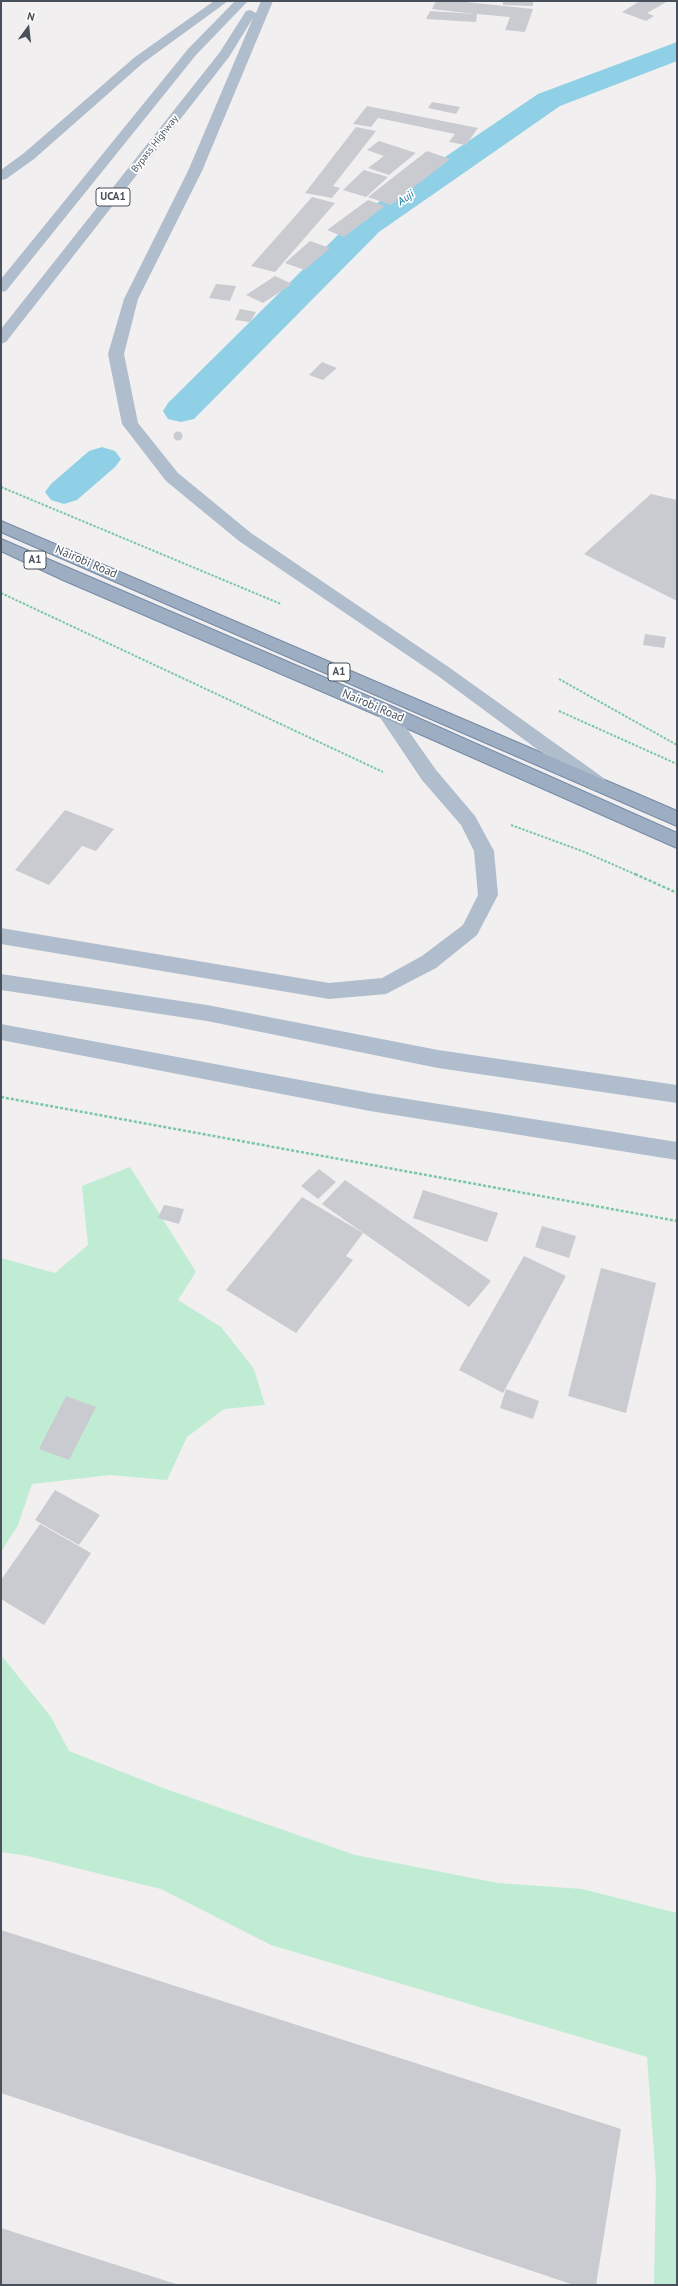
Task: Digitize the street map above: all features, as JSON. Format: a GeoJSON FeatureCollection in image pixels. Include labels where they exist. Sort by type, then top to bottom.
{"type":"FeatureCollection","features":[{"type":"Feature","properties":{"kind":"highway","name":"Nairobi Road"},"geometry":{"type":"LineString","coordinates":[[1,526],[677,819]]}},
{"type":"Feature","properties":{"kind":"highway","name":"Nairobi Road"},"geometry":{"type":"LineString","coordinates":[[1,544],[83,582],[385,711],[677,842]]}},
{"type":"Feature","properties":{"kind":"main road"},"geometry":{"type":"LineString","coordinates":[[1,176],[29,156],[139,60],[222,1]]}},
{"type":"Feature","properties":{"kind":"main road","name":"UCA1"},"geometry":{"type":"LineString","coordinates":[[1,288],[192,52],[242,1]]}},
{"type":"Feature","properties":{"kind":"main road","name":"Bypass Highway"},"geometry":{"type":"LineString","coordinates":[[1,339],[225,54],[258,1]]}},
{"type":"Feature","properties":{"kind":"main road"},"geometry":{"type":"LineString","coordinates":[[268,1],[195,171],[131,299],[116,354],[130,424],[172,477],[245,538],[444,672],[598,784]]}},
{"type":"Feature","properties":{"kind":"main road"},"geometry":{"type":"LineString","coordinates":[[1,936],[260,981],[329,990],[386,986],[429,962],[470,930],[488,895],[484,852],[468,821],[429,775],[385,711]]}},
{"type":"Feature","properties":{"kind":"main road"},"geometry":{"type":"LineString","coordinates":[[1,982],[207,1013],[438,1058],[677,1094]]}},
{"type":"Feature","properties":{"kind":"main road"},"geometry":{"type":"LineString","coordinates":[[1,1032],[370,1102],[677,1151]]}},
{"type":"Feature","properties":{"kind":"path"},"geometry":{"type":"LineString","coordinates":[[1,593],[302,736],[388,774]]}},
{"type":"Feature","properties":{"kind":"path"},"geometry":{"type":"LineString","coordinates":[[559,679],[677,745]]}},
{"type":"Feature","properties":{"kind":"path"},"geometry":{"type":"LineString","coordinates":[[510,824],[582,851],[677,893]]}},
{"type":"Feature","properties":{"kind":"path"},"geometry":{"type":"LineString","coordinates":[[1,1097],[677,1220]]}},
{"type":"Feature","properties":{"kind":"green space"},"geometry":{"type":"Polygon","coordinates":[[[130,1167],[196,1272],[178,1300],[221,1327],[254,1369],[265,1405],[224,1409],[187,1437],[167,1480],[110,1475],[32,1484],[18,1525],[1,1552],[1,1258],[55,1273],[88,1245],[82,1186],[130,1167]]]}},
{"type":"Feature","properties":{"kind":"green space"},"geometry":{"type":"Polygon","coordinates":[[[1,1655],[51,1717],[69,1751],[163,1788],[355,1855],[498,1883],[582,1889],[677,1913],[677,2285],[654,2285],[656,2181],[647,2057],[271,1945],[161,1889],[28,1856],[1,1852],[1,1655]]]}},
{"type":"Feature","properties":{"kind":"building"},"geometry":{"type":"Polygon","coordinates":[[[436,1],[456,1],[533,9],[525,32],[505,30],[510,17],[477,14],[476,22],[426,19],[430,11],[475,14],[432,9],[436,1]]]}},
{"type":"Feature","properties":{"kind":"building"},"geometry":{"type":"Polygon","coordinates":[[[503,1],[533,1],[533,6],[503,5],[503,1]]]}},
{"type":"Feature","properties":{"kind":"building"},"geometry":{"type":"Polygon","coordinates":[[[640,1],[668,1],[647,13],[654,16],[646,21],[622,12],[640,1]]]}},
{"type":"Feature","properties":{"kind":"building"},"geometry":{"type":"Polygon","coordinates":[[[432,102],[460,107],[456,114],[428,108],[432,102]]]}},
{"type":"Feature","properties":{"kind":"building"},"geometry":{"type":"Polygon","coordinates":[[[367,106],[478,128],[466,145],[449,142],[455,134],[378,118],[371,127],[353,124],[367,106]]]}},
{"type":"Feature","properties":{"kind":"building"},"geometry":{"type":"Polygon","coordinates":[[[356,127],[376,131],[333,186],[340,188],[332,198],[305,193],[356,127]]]}},
{"type":"Feature","properties":{"kind":"building"},"geometry":{"type":"Polygon","coordinates":[[[379,141],[416,153],[389,175],[368,168],[384,156],[367,150],[379,141]]]}},
{"type":"Feature","properties":{"kind":"building"},"geometry":{"type":"Polygon","coordinates":[[[427,151],[450,159],[391,205],[368,197],[427,151]]]}},
{"type":"Feature","properties":{"kind":"building"},"geometry":{"type":"Polygon","coordinates":[[[364,170],[388,177],[366,197],[343,190],[364,170]]]}},
{"type":"Feature","properties":{"kind":"building"},"geometry":{"type":"Polygon","coordinates":[[[312,197],[335,203],[275,272],[251,266],[312,197]]]}},
{"type":"Feature","properties":{"kind":"building"},"geometry":{"type":"Polygon","coordinates":[[[368,200],[385,206],[344,237],[327,230],[368,200]]]}},
{"type":"Feature","properties":{"kind":"building"},"geometry":{"type":"Polygon","coordinates":[[[310,241],[330,248],[305,270],[285,263],[310,241]]]}},
{"type":"Feature","properties":{"kind":"building"},"geometry":{"type":"Polygon","coordinates":[[[275,276],[292,284],[263,303],[246,295],[275,276]]]}},
{"type":"Feature","properties":{"kind":"building"},"geometry":{"type":"Polygon","coordinates":[[[216,284],[236,286],[230,301],[209,298],[216,284]]]}},
{"type":"Feature","properties":{"kind":"building"},"geometry":{"type":"Polygon","coordinates":[[[240,309],[256,312],[250,322],[235,320],[240,309]]]}},
{"type":"Feature","properties":{"kind":"building"},"geometry":{"type":"Polygon","coordinates":[[[322,362],[337,368],[323,380],[309,375],[322,362]]]}},
{"type":"Feature","properties":{"kind":"building"},"geometry":{"type":"Polygon","coordinates":[[[178,431],[183,436],[178,441],[173,436],[178,431]]]}},
{"type":"Feature","properties":{"kind":"building"},"geometry":{"type":"Polygon","coordinates":[[[651,494],[677,500],[677,601],[584,554],[651,494]]]}},
{"type":"Feature","properties":{"kind":"building"},"geometry":{"type":"Polygon","coordinates":[[[645,634],[666,637],[664,648],[643,645],[645,634]]]}},
{"type":"Feature","properties":{"kind":"building"},"geometry":{"type":"Polygon","coordinates":[[[65,810],[114,829],[96,851],[82,846],[49,885],[15,870],[65,810]]]}},
{"type":"Feature","properties":{"kind":"building"},"geometry":{"type":"Polygon","coordinates":[[[319,1169],[336,1182],[318,1199],[301,1186],[319,1169]]]}},
{"type":"Feature","properties":{"kind":"building"},"geometry":{"type":"Polygon","coordinates":[[[345,1180],[491,1281],[469,1307],[322,1204],[345,1180]]]}},
{"type":"Feature","properties":{"kind":"building"},"geometry":{"type":"Polygon","coordinates":[[[423,1190],[498,1213],[487,1242],[413,1218],[423,1190]]]}},
{"type":"Feature","properties":{"kind":"building"},"geometry":{"type":"Polygon","coordinates":[[[302,1197],[363,1233],[346,1256],[353,1260],[296,1333],[226,1290],[302,1197]]]}},
{"type":"Feature","properties":{"kind":"building"},"geometry":{"type":"Polygon","coordinates":[[[164,1205],[184,1209],[179,1224],[158,1218],[164,1205]]]}},
{"type":"Feature","properties":{"kind":"building"},"geometry":{"type":"Polygon","coordinates":[[[542,1226],[576,1236],[569,1258],[535,1247],[542,1226]]]}},
{"type":"Feature","properties":{"kind":"building"},"geometry":{"type":"Polygon","coordinates":[[[524,1256],[566,1276],[503,1393],[459,1370],[524,1256]]]}},
{"type":"Feature","properties":{"kind":"building"},"geometry":{"type":"Polygon","coordinates":[[[601,1268],[656,1283],[626,1413],[568,1396],[601,1268]]]}},
{"type":"Feature","properties":{"kind":"building"},"geometry":{"type":"Polygon","coordinates":[[[506,1389],[539,1401],[533,1419],[500,1408],[506,1389]]]}},
{"type":"Feature","properties":{"kind":"building"},"geometry":{"type":"Polygon","coordinates":[[[66,1396],[96,1407],[69,1460],[39,1449],[66,1396]]]}},
{"type":"Feature","properties":{"kind":"building"},"geometry":{"type":"Polygon","coordinates":[[[55,1490],[100,1515],[79,1545],[35,1520],[55,1490]]]}},
{"type":"Feature","properties":{"kind":"building"},"geometry":{"type":"Polygon","coordinates":[[[40,1524],[91,1553],[44,1625],[1,1599],[1,1580],[40,1524]]]}},
{"type":"Feature","properties":{"kind":"building"},"geometry":{"type":"Polygon","coordinates":[[[1,1930],[621,2129],[596,2285],[574,2285],[1,2093],[1,1930]]]}},
{"type":"Feature","properties":{"kind":"building"},"geometry":{"type":"Polygon","coordinates":[[[1,2228],[179,2285],[1,2285],[1,2228]]]}},
{"type":"Feature","properties":{"kind":"waterway","name":"Auji"},"geometry":{"type":"LineString","coordinates":[[181,411],[367,225],[549,100],[677,51]]}},
{"type":"Feature","properties":{"kind":"waterway"},"geometry":{"type":"LineString","coordinates":[[64,492],[102,459]]}}]}
